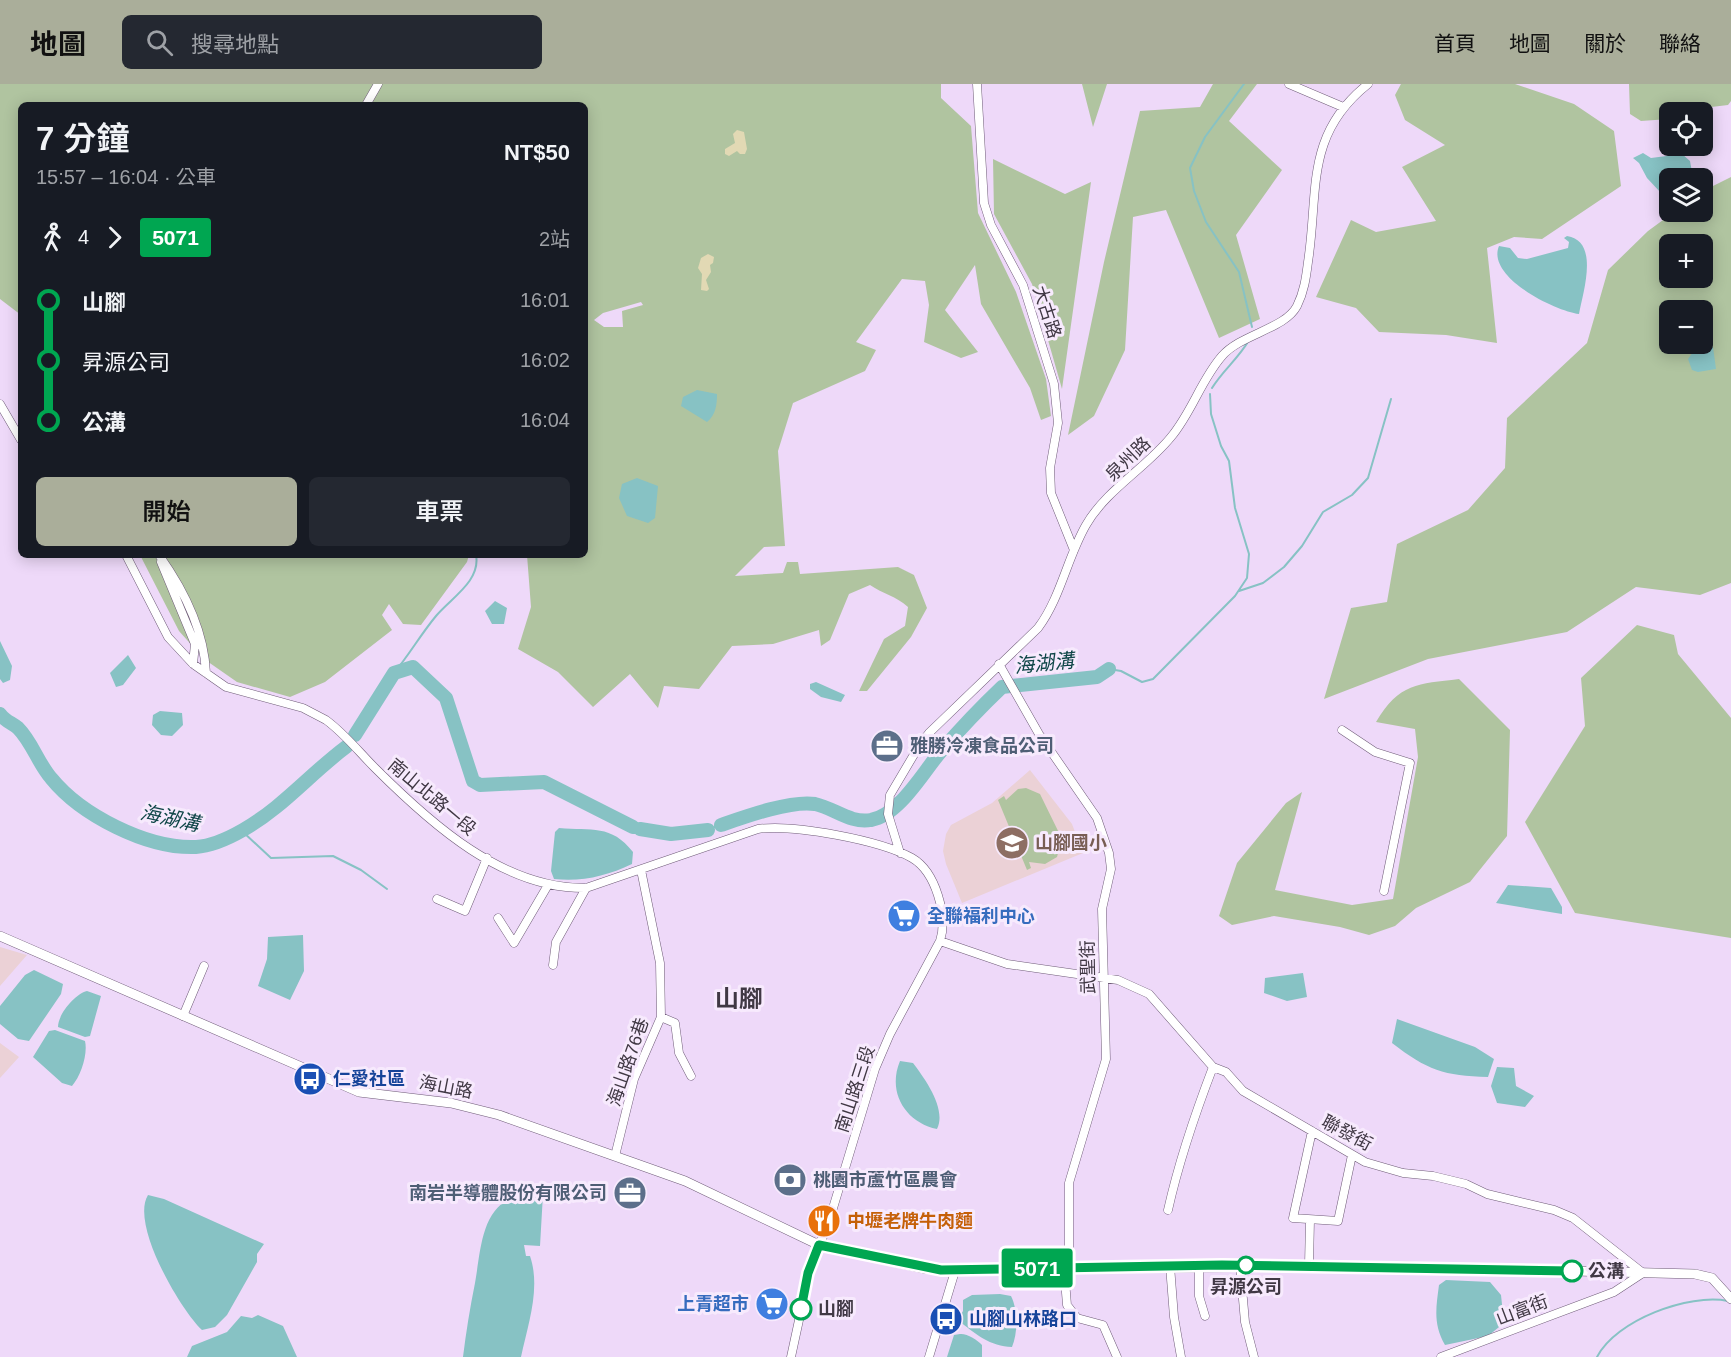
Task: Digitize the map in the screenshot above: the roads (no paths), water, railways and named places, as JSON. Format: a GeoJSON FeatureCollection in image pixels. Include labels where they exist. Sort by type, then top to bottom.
{"type":"FeatureCollection","features":[{"type":"Feature","properties":{"kind":"main road","name":"海山路"},"geometry":{"type":"LineString","coordinates":[[0,936],[360,1092],[451,1103],[489,1113],[717,1194],[819,1245],[927,1269],[1309,1265],[1695,1274],[1712,1278],[1720,1284],[1731,1299]]}},
{"type":"Feature","properties":{"kind":"street"},"geometry":{"type":"LineString","coordinates":[[368,102],[378,84]]}},
{"type":"Feature","properties":{"kind":"street","name":"大古路"},"geometry":{"type":"LineString","coordinates":[[977,84],[984,203],[992,225],[1023,285],[1054,384],[1059,423],[1050,468],[1052,494],[1074,550]]}},
{"type":"Feature","properties":{"kind":"street"},"geometry":{"type":"LineString","coordinates":[[1289,84],[1344,107]]}},
{"type":"Feature","properties":{"kind":"street","name":"泉州路"},"geometry":{"type":"LineString","coordinates":[[900,853],[888,810],[890,795],[926,737],[1047,615],[1087,524],[1104,502],[1172,436],[1222,356],[1237,343],[1286,318],[1295,310],[1304,286],[1311,235],[1313,193],[1320,153],[1328,130],[1344,107],[1368,84]]}},
{"type":"Feature","properties":{"kind":"street"},"geometry":{"type":"LineString","coordinates":[[0,404],[18,435]]}},
{"type":"Feature","properties":{"kind":"street","name":"南山北路一段"},"geometry":{"type":"LineString","coordinates":[[128,558],[168,637],[193,664],[226,687],[303,708],[326,720],[338,729],[415,806],[464,844],[486,858],[548,885],[586,888],[723,840],[775,826],[819,833],[900,853]]}},
{"type":"Feature","properties":{"kind":"street"},"geometry":{"type":"LineString","coordinates":[[160,558],[195,644],[193,664]]}},
{"type":"Feature","properties":{"kind":"street"},"geometry":{"type":"LineString","coordinates":[[161,558],[196,620],[205,655],[206,673]]}},
{"type":"Feature","properties":{"kind":"street","name":"武聖街"},"geometry":{"type":"LineString","coordinates":[[999,664],[1039,734],[1087,800],[1097,818],[1109,854],[1111,869],[1102,909],[1102,978],[1106,1059],[1069,1183],[1067,1305],[1077,1318],[1103,1325],[1117,1357]]}},
{"type":"Feature","properties":{"kind":"street"},"geometry":{"type":"LineString","coordinates":[[1342,730],[1375,752],[1410,763],[1384,891]]}},
{"type":"Feature","properties":{"kind":"street","name":"南山路三段"},"geometry":{"type":"LineString","coordinates":[[791,1357],[808,1273],[847,1168],[875,1070],[890,1034],[940,941],[944,928],[939,897],[923,868],[913,859],[900,853]]}},
{"type":"Feature","properties":{"kind":"street"},"geometry":{"type":"LineString","coordinates":[[437,899],[465,911],[486,858]]}},
{"type":"Feature","properties":{"kind":"street","name":"海山路76巷"},"geometry":{"type":"LineString","coordinates":[[615,1156],[634,1079],[661,1017],[660,963],[641,870]]}},
{"type":"Feature","properties":{"kind":"street"},"geometry":{"type":"LineString","coordinates":[[498,918],[514,943],[548,885]]}},
{"type":"Feature","properties":{"kind":"street"},"geometry":{"type":"LineString","coordinates":[[553,965],[556,942],[586,888]]}},
{"type":"Feature","properties":{"kind":"street","name":"聯發街"},"geometry":{"type":"LineString","coordinates":[[940,941],[1007,964],[1118,980],[1149,994],[1213,1067],[1226,1072],[1242,1091],[1352,1155],[1403,1173],[1444,1178],[1466,1184],[1487,1194],[1554,1210],[1573,1218],[1643,1273]]}},
{"type":"Feature","properties":{"kind":"street"},"geometry":{"type":"LineString","coordinates":[[183,1016],[204,966]]}},
{"type":"Feature","properties":{"kind":"street"},"geometry":{"type":"LineString","coordinates":[[661,1017],[675,1023],[679,1053],[691,1076]]}},
{"type":"Feature","properties":{"kind":"street"},"geometry":{"type":"LineString","coordinates":[[1168,1210],[1188,1136],[1213,1067]]}},
{"type":"Feature","properties":{"kind":"street"},"geometry":{"type":"LineString","coordinates":[[1312,1131],[1293,1218],[1338,1221],[1352,1155]]}},
{"type":"Feature","properties":{"kind":"street"},"geometry":{"type":"LineString","coordinates":[[1309,1265],[1310,1220]]}},
{"type":"Feature","properties":{"kind":"street"},"geometry":{"type":"LineString","coordinates":[[1199,1265],[1200,1296],[1205,1316]]}},
{"type":"Feature","properties":{"kind":"street"},"geometry":{"type":"LineString","coordinates":[[1240,1265],[1245,1322],[1254,1357]]}},
{"type":"Feature","properties":{"kind":"street"},"geometry":{"type":"LineString","coordinates":[[1170,1266],[1174,1317],[1181,1357]]}},
{"type":"Feature","properties":{"kind":"street"},"geometry":{"type":"LineString","coordinates":[[929,1357],[956,1270]]}},
{"type":"Feature","properties":{"kind":"street","name":"山富街"},"geometry":{"type":"LineString","coordinates":[[1441,1357],[1614,1292],[1643,1273]]}},
{"type":"Feature","properties":{"kind":"waterway"},"geometry":{"type":"LineString","coordinates":[[1244,84],[1205,137],[1190,168],[1194,191],[1206,222],[1239,272],[1252,327]]}},
{"type":"Feature","properties":{"kind":"waterway"},"geometry":{"type":"LineString","coordinates":[[1212,388],[1249,340]]}},
{"type":"Feature","properties":{"kind":"waterway"},"geometry":{"type":"LineString","coordinates":[[1109,669],[1121,671],[1142,682],[1153,679],[1235,596],[1247,578],[1249,554],[1235,508],[1229,461],[1221,446],[1211,414],[1210,394]]}},
{"type":"Feature","properties":{"kind":"waterway"},"geometry":{"type":"LineString","coordinates":[[1239,591],[1263,583],[1284,567],[1302,546],[1323,512],[1352,495],[1368,478],[1391,399]]}},
{"type":"Feature","properties":{"kind":"waterway"},"geometry":{"type":"LineString","coordinates":[[394,673],[436,616],[464,589],[474,573],[476,558]]}},
{"type":"Feature","properties":{"kind":"waterway","name":"海湖溝"},"geometry":{"type":"LineString","coordinates":[[355,735],[394,673],[413,667],[446,698],[473,781],[480,785],[544,782],[633,827]]}},
{"type":"Feature","properties":{"kind":"waterway","name":"海湖溝"},"geometry":{"type":"LineString","coordinates":[[721,825],[768,810],[805,803],[822,806],[856,820],[871,820],[882,816],[902,801],[949,742],[1002,687],[1097,677],[1109,669]]}},
{"type":"Feature","properties":{"kind":"waterway","name":"海湖溝"},"geometry":{"type":"LineString","coordinates":[[0,714],[18,728],[51,778],[79,805],[97,817],[136,836],[177,846],[209,845],[243,830],[284,801],[346,747]]}},
{"type":"Feature","properties":{"kind":"waterway","name":"海湖溝"},"geometry":{"type":"LineString","coordinates":[[640,829],[671,834],[708,830]]}},
{"type":"Feature","properties":{"kind":"waterway"},"geometry":{"type":"LineString","coordinates":[[242,831],[271,858],[333,856],[361,870],[387,889]]}},
{"type":"Feature","properties":{"kind":"waterway"},"geometry":{"type":"LineString","coordinates":[[1597,1357],[1606,1344],[1620,1332],[1655,1312],[1694,1301],[1728,1301]]}},
{"type":"Feature","properties":{"kind":"place","name":"雅勝冷凍食品公司"},"geometry":{"type":"Point","coordinates":[887,746]}},
{"type":"Feature","properties":{"kind":"place","name":"山腳國小"},"geometry":{"type":"Point","coordinates":[1012,843]}},
{"type":"Feature","properties":{"kind":"place","name":"全聯福利中心"},"geometry":{"type":"Point","coordinates":[904,916]}},
{"type":"Feature","properties":{"kind":"place","name":"仁愛社區"},"geometry":{"type":"Point","coordinates":[310,1079]}},
{"type":"Feature","properties":{"kind":"place","name":"桃園市蘆竹區農會"},"geometry":{"type":"Point","coordinates":[790,1180]}},
{"type":"Feature","properties":{"kind":"place","name":"南岩半導體股份有限公司"},"geometry":{"type":"Point","coordinates":[630,1193]}},
{"type":"Feature","properties":{"kind":"place","name":"中壢老牌牛肉麵"},"geometry":{"type":"Point","coordinates":[824,1221]}},
{"type":"Feature","properties":{"kind":"place","name":"昇源公司"},"geometry":{"type":"Point","coordinates":[1246,1265]}},
{"type":"Feature","properties":{"kind":"place","name":"公溝"},"geometry":{"type":"Point","coordinates":[1572,1271]}},
{"type":"Feature","properties":{"kind":"place","name":"上青超市"},"geometry":{"type":"Point","coordinates":[772,1304]}},
{"type":"Feature","properties":{"kind":"place","name":"山腳"},"geometry":{"type":"Point","coordinates":[801,1309]}},
{"type":"Feature","properties":{"kind":"place","name":"山腳山林路口"},"geometry":{"type":"Point","coordinates":[946,1319]}},
{"type":"Feature","properties":{"kind":"district","name":"山腳"},"geometry":{"type":"Point","coordinates":[739,999]}}]}
